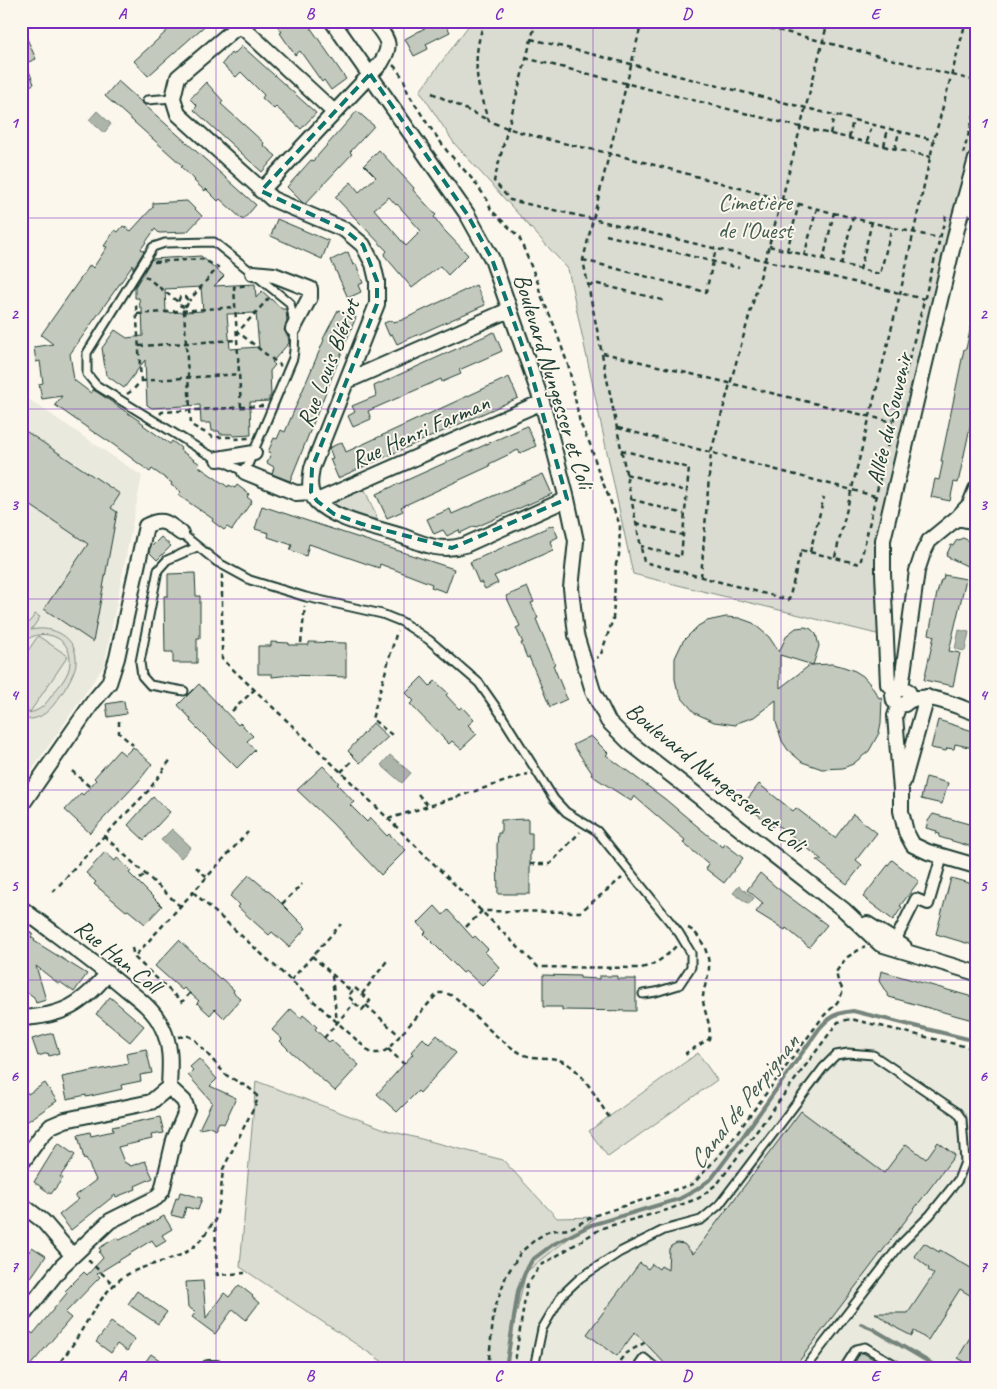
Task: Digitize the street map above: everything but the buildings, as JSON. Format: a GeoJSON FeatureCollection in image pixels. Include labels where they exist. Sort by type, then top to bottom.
{"type":"FeatureCollection","features":[{"type":"Feature","properties":{"kind":"street","name":"Boulevard Nungesser et Coli"},"geometry":{"type":"LineString","coordinates":[[332,21],[467,214],[492,259],[542,402],[568,499],[576,540],[571,588],[576,636],[593,691],[608,721],[630,742],[851,915],[880,944],[976,973]]}},
{"type":"Feature","properties":{"kind":"street"},"geometry":{"type":"LineString","coordinates":[[262,191],[381,63],[388,51],[388,42],[374,21]]}},
{"type":"Feature","properties":{"kind":"street"},"geometry":{"type":"LineString","coordinates":[[173,98],[178,77],[242,23],[334,112]]}},
{"type":"Feature","properties":{"kind":"street","name":"Rue Louis Blériot"},"geometry":{"type":"LineString","coordinates":[[173,98],[178,114],[262,191],[272,198],[345,230],[363,245],[373,264],[377,281],[377,304],[312,468],[309,481],[314,496],[334,514],[434,547],[452,548],[465,545],[568,499]]}},
{"type":"Feature","properties":{"kind":"street","name":"Allée du Souvenir"},"geometry":{"type":"LineString","coordinates":[[899,688],[888,684],[883,540],[969,208],[969,157]]}},
{"type":"Feature","properties":{"kind":"street","name":"Rue Louis Blériot"},"geometry":{"type":"LineString","coordinates":[[253,273],[274,275],[310,289],[310,297],[293,329]]}},
{"type":"Feature","properties":{"kind":"street"},"geometry":{"type":"LineString","coordinates":[[347,381],[509,310]]}},
{"type":"Feature","properties":{"kind":"street","name":"Rue Henri Farman"},"geometry":{"type":"LineString","coordinates":[[314,496],[542,402]]}},
{"type":"Feature","properties":{"kind":"street"},"geometry":{"type":"LineString","coordinates":[[218,459],[256,447]]}},
{"type":"Feature","properties":{"kind":"street","name":"Rue Louis Blériot"},"geometry":{"type":"LineString","coordinates":[[245,472],[296,493],[314,496]]}},
{"type":"Feature","properties":{"kind":"street"},"geometry":{"type":"LineString","coordinates":[[976,489],[970,504],[958,518],[929,541],[917,571],[899,688],[893,695],[894,701],[904,702],[927,697],[976,713]]}},
{"type":"Feature","properties":{"kind":"street"},"geometry":{"type":"LineString","coordinates":[[958,518],[976,522]]}},
{"type":"Feature","properties":{"kind":"street"},"geometry":{"type":"LineString","coordinates":[[21,806],[93,702],[109,683],[118,658],[146,526],[156,521],[164,521],[181,533]]}},
{"type":"Feature","properties":{"kind":"street"},"geometry":{"type":"LineString","coordinates":[[901,790],[927,697]]}},
{"type":"Feature","properties":{"kind":"street"},"geometry":{"type":"LineString","coordinates":[[904,702],[894,716],[901,790],[901,811],[906,832],[913,845],[928,852],[976,866]]}},
{"type":"Feature","properties":{"kind":"street"},"geometry":{"type":"LineString","coordinates":[[895,941],[916,899],[928,904],[942,856]]}},
{"type":"Feature","properties":{"kind":"street","name":"Rue Han Coll"},"geometry":{"type":"LineString","coordinates":[[21,908],[108,973],[148,1007],[161,1025],[171,1055],[169,1087]]}},
{"type":"Feature","properties":{"kind":"street","name":"Boulevard Nungesser et Coli"},"geometry":{"type":"LineString","coordinates":[[851,915],[915,955]]}},
{"type":"Feature","properties":{"kind":"street"},"geometry":{"type":"LineString","coordinates":[[21,1018],[37,1018],[73,1007],[92,992],[108,973]]}},
{"type":"Feature","properties":{"kind":"street"},"geometry":{"type":"LineString","coordinates":[[21,1164],[41,1136],[51,1126],[65,1120],[151,1102],[169,1087],[184,1101],[187,1109],[174,1140],[162,1192],[156,1198],[110,1221],[75,1252],[21,1318]]}},
{"type":"Feature","properties":{"kind":"street"},"geometry":{"type":"LineString","coordinates":[[21,1204],[43,1221],[75,1252]]}},
{"type":"Feature","properties":{"kind":"street"},"geometry":{"type":"LineString","coordinates":[[208,1368],[217,1368]]}},
{"type":"Feature","properties":{"kind":"lane"},"geometry":{"type":"LineString","coordinates":[[147,100],[173,98]]}},
{"type":"Feature","properties":{"kind":"lane","name":"Rue Louis Blériot"},"geometry":{"type":"LineString","coordinates":[[214,242],[290,303],[295,349],[293,358],[245,472],[218,459],[155,422],[96,385],[87,374],[87,353],[141,272],[153,247],[165,243],[214,242]]}},
{"type":"Feature","properties":{"kind":"lane"},"geometry":{"type":"LineString","coordinates":[[181,533],[222,566],[250,580],[306,597],[382,614],[402,622],[429,640],[479,683],[554,799],[566,812],[597,831],[680,936],[691,953],[691,967],[679,985],[644,994]]}},
{"type":"Feature","properties":{"kind":"lane"},"geometry":{"type":"LineString","coordinates":[[184,690],[150,686],[142,676],[140,662],[158,570],[167,560],[198,547]]}},
{"type":"Feature","properties":{"kind":"lane"},"geometry":{"type":"LineString","coordinates":[[534,1368],[542,1329],[562,1296],[580,1278],[620,1252],[664,1230],[701,1220],[719,1205],[823,1068],[836,1055],[848,1053],[873,1055],[957,1112],[962,1119],[965,1162],[958,1180],[930,1215],[901,1244],[805,1368]]}},
{"type":"Feature","properties":{"kind":"lane"},"geometry":{"type":"LineString","coordinates":[[844,1368],[856,1349],[865,1347],[902,1368]]}},
{"type":"Feature","properties":{"kind":"lane"},"geometry":{"type":"LineString","coordinates":[[637,1368],[644,1358],[656,1368]]}},
{"type":"Feature","properties":{"kind":"path"},"geometry":{"type":"LineString","coordinates":[[485,21],[478,47],[476,65],[481,100],[489,121]]}},
{"type":"Feature","properties":{"kind":"path"},"geometry":{"type":"LineString","coordinates":[[536,21],[494,181],[510,200],[924,299]]}},
{"type":"Feature","properties":{"kind":"path"},"geometry":{"type":"LineString","coordinates":[[642,21],[583,260],[644,562],[789,600],[802,550],[860,564],[893,422],[947,210]]}},
{"type":"Feature","properties":{"kind":"path"},"geometry":{"type":"LineString","coordinates":[[742,21],[976,81]]}},
{"type":"Feature","properties":{"kind":"path"},"geometry":{"type":"LineString","coordinates":[[701,577],[711,452],[782,199],[828,21]]}},
{"type":"Feature","properties":{"kind":"path"},"geometry":{"type":"LineString","coordinates":[[835,557],[900,294],[934,140],[966,21]]}},
{"type":"Feature","properties":{"kind":"path"},"geometry":{"type":"LineString","coordinates":[[531,39],[934,140]]}},
{"type":"Feature","properties":{"kind":"path"},"geometry":{"type":"LineString","coordinates":[[526,58],[800,127],[931,157]]}},
{"type":"Feature","properties":{"kind":"path"},"geometry":{"type":"LineString","coordinates":[[432,93],[489,121],[508,128],[609,152],[782,199],[939,238]]}},
{"type":"Feature","properties":{"kind":"path"},"geometry":{"type":"LineString","coordinates":[[969,157],[976,108]]}},
{"type":"Feature","properties":{"kind":"path"},"geometry":{"type":"LineString","coordinates":[[830,134],[834,116]]}},
{"type":"Feature","properties":{"kind":"path"},"geometry":{"type":"LineString","coordinates":[[849,138],[853,120]]}},
{"type":"Feature","properties":{"kind":"path"},"geometry":{"type":"LineString","coordinates":[[867,142],[872,125]]}},
{"type":"Feature","properties":{"kind":"path"},"geometry":{"type":"LineString","coordinates":[[884,146],[888,129]]}},
{"type":"Feature","properties":{"kind":"path"},"geometry":{"type":"LineString","coordinates":[[895,149],[899,132]]}},
{"type":"Feature","properties":{"kind":"path"},"geometry":{"type":"LineString","coordinates":[[787,251],[798,203]]}},
{"type":"Feature","properties":{"kind":"path"},"geometry":{"type":"LineString","coordinates":[[804,256],[817,208]]}},
{"type":"Feature","properties":{"kind":"path"},"geometry":{"type":"LineString","coordinates":[[823,261],[834,212]]}},
{"type":"Feature","properties":{"kind":"path"},"geometry":{"type":"LineString","coordinates":[[841,265],[852,217]]}},
{"type":"Feature","properties":{"kind":"path"},"geometry":{"type":"LineString","coordinates":[[860,270],[872,222]]}},
{"type":"Feature","properties":{"kind":"path"},"geometry":{"type":"LineString","coordinates":[[769,246],[880,274],[892,227]]}},
{"type":"Feature","properties":{"kind":"path"},"geometry":{"type":"LineString","coordinates":[[606,235],[739,268]]}},
{"type":"Feature","properties":{"kind":"path"},"geometry":{"type":"LineString","coordinates":[[583,260],[706,292],[716,249]]}},
{"type":"Feature","properties":{"kind":"path"},"geometry":{"type":"LineString","coordinates":[[184,309],[141,272],[154,262],[202,259],[218,267],[184,309],[191,425],[213,437],[230,437],[234,439],[253,437],[256,447]]}},
{"type":"Feature","properties":{"kind":"path"},"geometry":{"type":"LineString","coordinates":[[241,407],[234,286],[252,285],[253,273]]}},
{"type":"Feature","properties":{"kind":"path"},"geometry":{"type":"LineString","coordinates":[[588,286],[598,284],[666,301]]}},
{"type":"Feature","properties":{"kind":"path"},"geometry":{"type":"LineString","coordinates":[[237,333],[275,291]]}},
{"type":"Feature","properties":{"kind":"path"},"geometry":{"type":"LineString","coordinates":[[178,302],[180,297],[185,297],[189,301]]}},
{"type":"Feature","properties":{"kind":"path"},"geometry":{"type":"LineString","coordinates":[[122,401],[128,392],[134,390],[141,381],[136,305]]}},
{"type":"Feature","properties":{"kind":"path"},"geometry":{"type":"LineString","coordinates":[[137,314],[184,309],[236,307]]}},
{"type":"Feature","properties":{"kind":"path"},"geometry":{"type":"LineString","coordinates":[[237,333],[288,372]]}},
{"type":"Feature","properties":{"kind":"path"},"geometry":{"type":"LineString","coordinates":[[139,346],[238,340]]}},
{"type":"Feature","properties":{"kind":"path"},"geometry":{"type":"LineString","coordinates":[[603,353],[893,422]]}},
{"type":"Feature","properties":{"kind":"path"},"geometry":{"type":"LineString","coordinates":[[141,381],[240,374]]}},
{"type":"Feature","properties":{"kind":"path"},"geometry":{"type":"LineString","coordinates":[[155,422],[162,412],[274,405]]}},
{"type":"Feature","properties":{"kind":"path"},"geometry":{"type":"LineString","coordinates":[[618,428],[875,496]]}},
{"type":"Feature","properties":{"kind":"path"},"geometry":{"type":"LineString","coordinates":[[621,450],[689,468],[680,557],[641,546]]}},
{"type":"Feature","properties":{"kind":"path"},"geometry":{"type":"LineString","coordinates":[[626,474],[686,491]]}},
{"type":"Feature","properties":{"kind":"path"},"geometry":{"type":"LineString","coordinates":[[631,498],[684,514]]}},
{"type":"Feature","properties":{"kind":"path"},"geometry":{"type":"LineString","coordinates":[[810,552],[824,498]]}},
{"type":"Feature","properties":{"kind":"path"},"geometry":{"type":"LineString","coordinates":[[636,524],[682,536]]}},
{"type":"Feature","properties":{"kind":"path"},"geometry":{"type":"LineString","coordinates":[[222,566],[222,659],[538,967],[640,968],[652,965],[670,953],[686,927],[693,930],[706,950],[709,967],[703,1000],[711,1031],[709,1039],[686,1053],[689,1058]]}},
{"type":"Feature","properties":{"kind":"path"},"geometry":{"type":"LineString","coordinates":[[301,643],[306,597]]}},
{"type":"Feature","properties":{"kind":"path"},"geometry":{"type":"LineString","coordinates":[[392,735],[372,719],[395,634],[402,622]]}},
{"type":"Feature","properties":{"kind":"path"},"geometry":{"type":"LineString","coordinates":[[232,712],[254,690]]}},
{"type":"Feature","properties":{"kind":"path"},"geometry":{"type":"LineString","coordinates":[[119,721],[119,733],[133,745]]}},
{"type":"Feature","properties":{"kind":"path"},"geometry":{"type":"LineString","coordinates":[[53,892],[149,790],[171,759]]}},
{"type":"Feature","properties":{"kind":"path"},"geometry":{"type":"LineString","coordinates":[[340,772],[353,760]]}},
{"type":"Feature","properties":{"kind":"path"},"geometry":{"type":"LineString","coordinates":[[387,819],[521,778],[536,770]]}},
{"type":"Feature","properties":{"kind":"path"},"geometry":{"type":"LineString","coordinates":[[72,771],[90,786]]}},
{"type":"Feature","properties":{"kind":"path"},"geometry":{"type":"LineString","coordinates":[[418,794],[428,806]]}},
{"type":"Feature","properties":{"kind":"path"},"geometry":{"type":"LineString","coordinates":[[530,864],[550,864],[586,825]]}},
{"type":"Feature","properties":{"kind":"path"},"geometry":{"type":"LineString","coordinates":[[134,957],[248,832]]}},
{"type":"Feature","properties":{"kind":"path"},"geometry":{"type":"LineString","coordinates":[[104,836],[180,906]]}},
{"type":"Feature","properties":{"kind":"path"},"geometry":{"type":"LineString","coordinates":[[196,867],[207,877]]}},
{"type":"Feature","properties":{"kind":"path"},"geometry":{"type":"LineString","coordinates":[[466,927],[482,911],[580,912],[630,872]]}},
{"type":"Feature","properties":{"kind":"path"},"geometry":{"type":"LineString","coordinates":[[140,878],[145,874]]}},
{"type":"Feature","properties":{"kind":"path"},"geometry":{"type":"LineString","coordinates":[[282,904],[302,884]]}},
{"type":"Feature","properties":{"kind":"path"},"geometry":{"type":"LineString","coordinates":[[193,892],[370,1052],[376,1054],[383,1053],[438,993],[446,993],[455,997],[501,1039],[523,1055],[557,1059],[570,1065],[583,1078],[609,1116]]}},
{"type":"Feature","properties":{"kind":"path"},"geometry":{"type":"LineString","coordinates":[[290,980],[341,924]]}},
{"type":"Feature","properties":{"kind":"path"},"geometry":{"type":"LineString","coordinates":[[488,1368],[494,1311],[506,1276],[521,1252],[549,1231],[569,1229],[596,1215],[693,1184],[726,1149],[822,1018],[839,1002],[843,990],[836,972],[846,958],[875,939]]}},
{"type":"Feature","properties":{"kind":"path"},"geometry":{"type":"LineString","coordinates":[[132,948],[134,957],[182,1002],[190,993]]}},
{"type":"Feature","properties":{"kind":"path"},"geometry":{"type":"LineString","coordinates":[[311,956],[352,992]]}},
{"type":"Feature","properties":{"kind":"path"},"geometry":{"type":"LineString","coordinates":[[362,994],[389,958]]}},
{"type":"Feature","properties":{"kind":"path"},"geometry":{"type":"LineString","coordinates":[[332,974],[337,1023]]}},
{"type":"Feature","properties":{"kind":"path"},"geometry":{"type":"LineString","coordinates":[[355,988],[362,994],[370,1001],[362,1010],[348,996],[355,988]]}},
{"type":"Feature","properties":{"kind":"path"},"geometry":{"type":"LineString","coordinates":[[324,1038],[354,1003]]}},
{"type":"Feature","properties":{"kind":"path"},"geometry":{"type":"LineString","coordinates":[[366,1005],[400,1036]]}},
{"type":"Feature","properties":{"kind":"path"},"geometry":{"type":"LineString","coordinates":[[514,1368],[527,1285],[540,1266],[602,1228],[675,1207],[699,1198],[718,1183],[838,1022],[851,1020],[976,1049]]}},
{"type":"Feature","properties":{"kind":"path"},"geometry":{"type":"LineString","coordinates":[[167,1040],[183,1035],[195,1040],[226,1075],[250,1088],[258,1099],[223,1169],[220,1200],[215,1220],[217,1275],[245,1273]]}},
{"type":"Feature","properties":{"kind":"path"},"geometry":{"type":"LineString","coordinates":[[388,1049],[404,1064]]}},
{"type":"Feature","properties":{"kind":"path"},"geometry":{"type":"LineString","coordinates":[[55,1368],[69,1350],[95,1308],[114,1285],[125,1276],[140,1268],[191,1249],[203,1238],[215,1220]]}},
{"type":"Feature","properties":{"kind":"path"},"geometry":{"type":"LineString","coordinates":[[75,1252],[114,1285]]}},
{"type":"Feature","properties":{"kind":"path"},"geometry":{"type":"LineString","coordinates":[[614,1368],[626,1353],[646,1342]]}},
{"type":"Feature","properties":{"kind":"highlighted area"},"geometry":{"type":"Polygon","coordinates":[[[370,74],[467,214],[492,259],[528,362],[567,499],[452,548],[362,524],[334,514],[317,501],[311,492],[312,468],[377,304],[377,281],[363,245],[345,230],[261,191],[370,74]]]}},
{"type":"Feature","properties":{"kind":"shaded area"},"geometry":{"type":"Polygon","coordinates":[[[97,111],[111,124],[104,133],[89,120],[97,111]]]}},
{"type":"Feature","properties":{"kind":"shaded area"},"geometry":{"type":"Polygon","coordinates":[[[21,394],[142,476],[104,666],[21,786],[21,394]]]}},
{"type":"Feature","properties":{"kind":"shaded area"},"geometry":{"type":"Polygon","coordinates":[[[959,630],[969,632],[965,651],[955,649],[959,630]]]}},
{"type":"Feature","properties":{"kind":"shaded area"},"geometry":{"type":"Polygon","coordinates":[[[390,755],[411,773],[402,783],[381,765],[390,755]]]}},
{"type":"Feature","properties":{"kind":"shaded area"},"geometry":{"type":"Polygon","coordinates":[[[172,829],[191,847],[181,858],[161,840],[172,829]]]}},
{"type":"Feature","properties":{"kind":"shaded area"},"geometry":{"type":"Polygon","coordinates":[[[739,886],[754,898],[749,904],[733,893],[739,886]]]}},
{"type":"Feature","properties":{"kind":"shaded area"},"geometry":{"type":"Polygon","coordinates":[[[846,1016],[976,1049],[976,1368],[504,1368],[526,1272],[596,1217],[685,1188],[846,1016]]]}},
{"type":"Feature","properties":{"kind":"green space","name":"Cimetière de l'Ouest"},"geometry":{"type":"Polygon","coordinates":[[[472,21],[976,21],[976,137],[910,388],[879,540],[881,635],[633,574],[568,269],[454,143],[420,91],[472,21]]]}},
{"type":"Feature","properties":{"kind":"green space"},"geometry":{"type":"Polygon","coordinates":[[[365,490],[379,523],[337,511],[334,499],[365,490]]]}},
{"type":"Feature","properties":{"kind":"green space"},"geometry":{"type":"Polygon","coordinates":[[[35,614],[40,617],[31,630],[48,629],[62,635],[73,646],[76,654],[76,663],[68,683],[59,698],[48,710],[36,718],[21,719],[21,713],[36,711],[46,703],[64,680],[70,667],[69,653],[60,639],[44,634],[36,635],[21,645],[21,634],[35,614]]]}},
{"type":"Feature","properties":{"kind":"green space"},"geometry":{"type":"Polygon","coordinates":[[[38,636],[68,656],[30,712],[21,706],[21,661],[38,636]]]}},
{"type":"Feature","properties":{"kind":"green space"},"geometry":{"type":"Polygon","coordinates":[[[698,1053],[717,1080],[608,1157],[589,1131],[698,1053]]]}},
{"type":"Feature","properties":{"kind":"green space"},"geometry":{"type":"Polygon","coordinates":[[[256,1081],[390,1131],[503,1160],[557,1218],[596,1217],[526,1272],[504,1368],[392,1368],[240,1267],[256,1081]]]}},
{"type":"Feature","properties":{"kind":"waterway","name":"Canal de Perpignan"},"geometry":{"type":"LineString","coordinates":[[506,1368],[518,1291],[532,1260],[552,1245],[591,1225],[679,1199],[696,1190],[712,1178],[819,1029],[830,1018],[837,1014],[853,1011],[976,1041]]}},
{"type":"Feature","properties":{"kind":"waterway"},"geometry":{"type":"LineString","coordinates":[[861,1324],[873,1329],[939,1368]]}}]}
